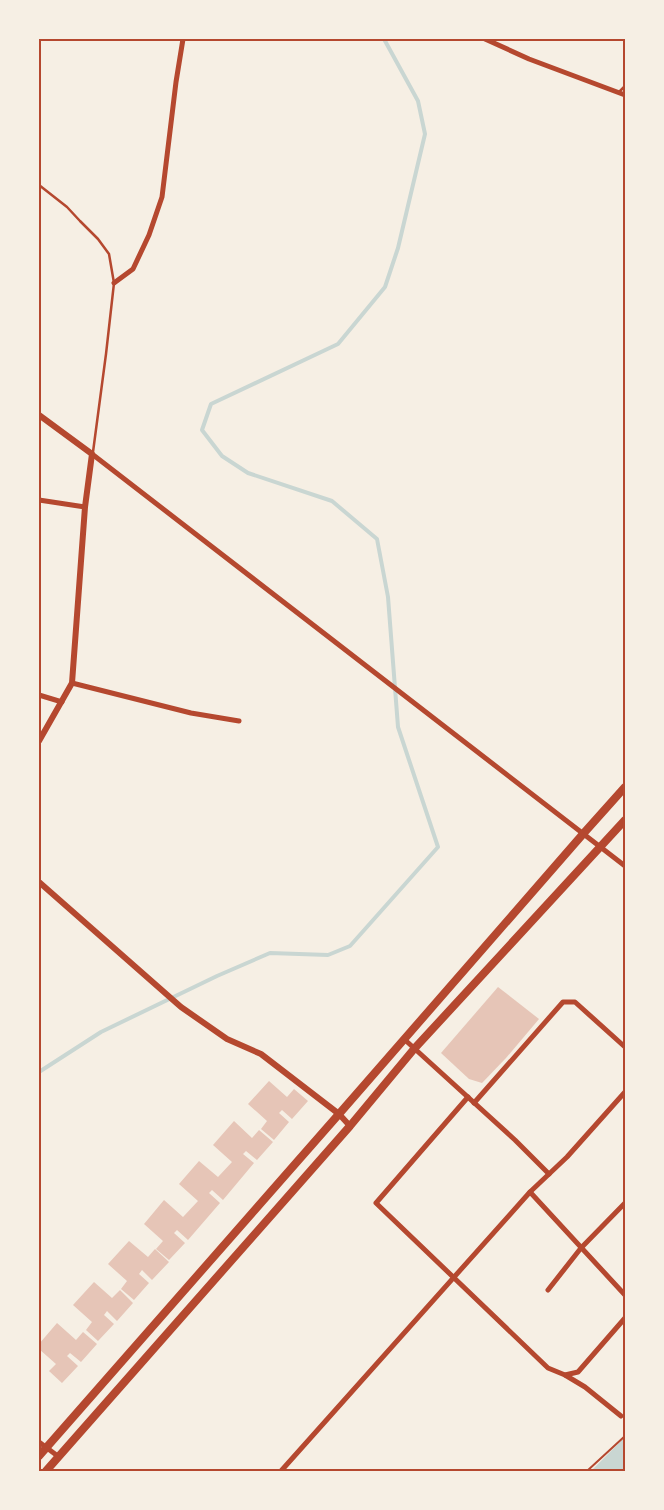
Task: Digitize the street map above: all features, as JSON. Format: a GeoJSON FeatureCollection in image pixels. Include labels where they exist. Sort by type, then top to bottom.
{"type":"FeatureCollection","features":[{"type":"Feature","properties":{"kind":"main road"},"geometry":{"type":"LineString","coordinates":[[39,1456],[625,787]]}},
{"type":"Feature","properties":{"kind":"main road"},"geometry":{"type":"LineString","coordinates":[[46,1471],[350,1126],[414,1049],[625,820]]}},
{"type":"Feature","properties":{"kind":"street"},"geometry":{"type":"LineString","coordinates":[[114,283],[133,270],[149,236],[162,197],[183,39]]}},
{"type":"Feature","properties":{"kind":"street"},"geometry":{"type":"LineString","coordinates":[[485,39],[529,59],[625,95]]}},
{"type":"Feature","properties":{"kind":"street"},"geometry":{"type":"LineString","coordinates":[[39,415],[625,866]]}},
{"type":"Feature","properties":{"kind":"street"},"geometry":{"type":"LineString","coordinates":[[39,741],[72,682],[85,507],[92,454]]}},
{"type":"Feature","properties":{"kind":"street"},"geometry":{"type":"LineString","coordinates":[[39,500],[85,507]]}},
{"type":"Feature","properties":{"kind":"street"},"geometry":{"type":"LineString","coordinates":[[72,682],[191,713],[239,721]]}},
{"type":"Feature","properties":{"kind":"street"},"geometry":{"type":"LineString","coordinates":[[39,695],[62,702]]}},
{"type":"Feature","properties":{"kind":"street"},"geometry":{"type":"LineString","coordinates":[[39,882],[181,1007],[227,1039],[262,1054],[340,1114],[350,1126]]}},
{"type":"Feature","properties":{"kind":"street"},"geometry":{"type":"LineString","coordinates":[[474,1103],[564,1002],[575,1002],[625,1047]]}},
{"type":"Feature","properties":{"kind":"street"},"geometry":{"type":"LineString","coordinates":[[404,1039],[550,1174]]}},
{"type":"Feature","properties":{"kind":"street"},"geometry":{"type":"LineString","coordinates":[[281,1471],[530,1192],[568,1157],[625,1092]]}},
{"type":"Feature","properties":{"kind":"street"},"geometry":{"type":"LineString","coordinates":[[468,1097],[376,1203],[548,1368],[566,1375],[585,1386],[621,1416]]}},
{"type":"Feature","properties":{"kind":"street"},"geometry":{"type":"LineString","coordinates":[[530,1192],[625,1295]]}},
{"type":"Feature","properties":{"kind":"street"},"geometry":{"type":"LineString","coordinates":[[548,1290],[581,1248],[625,1203]]}},
{"type":"Feature","properties":{"kind":"street"},"geometry":{"type":"LineString","coordinates":[[566,1375],[578,1372],[625,1318]]}},
{"type":"Feature","properties":{"kind":"street"},"geometry":{"type":"LineString","coordinates":[[39,1442],[58,1457]]}},
{"type":"Feature","properties":{"kind":"lane"},"geometry":{"type":"LineString","coordinates":[[619,92],[625,86]]}},
{"type":"Feature","properties":{"kind":"lane"},"geometry":{"type":"LineString","coordinates":[[39,185],[67,207],[98,239],[109,254],[114,283],[92,454]]}},
{"type":"Feature","properties":{"kind":"path"},"geometry":{"type":"LineString","coordinates":[[587,1471],[625,1436]]}},
{"type":"Feature","properties":{"kind":"shaded area"},"geometry":{"type":"Polygon","coordinates":[[[625,1437],[625,1471],[591,1471],[625,1437]]]}},
{"type":"Feature","properties":{"kind":"building"},"geometry":{"type":"Polygon","coordinates":[[[498,987],[539,1019],[482,1083],[469,1079],[441,1053],[498,987]]]}},
{"type":"Feature","properties":{"kind":"building"},"geometry":{"type":"Polygon","coordinates":[[[269,1081],[287,1097],[294,1089],[308,1101],[292,1119],[282,1110],[279,1113],[289,1122],[274,1140],[261,1129],[267,1121],[248,1104],[269,1081]]]}},
{"type":"Feature","properties":{"kind":"building"},"geometry":{"type":"Polygon","coordinates":[[[234,1121],[252,1138],[259,1130],[273,1142],[257,1160],[246,1151],[243,1154],[254,1163],[223,1200],[212,1190],[209,1193],[220,1203],[188,1240],[177,1230],[174,1233],[185,1243],[169,1260],[156,1249],[163,1241],[144,1224],[164,1200],[183,1217],[198,1201],[179,1184],[199,1161],[218,1177],[232,1162],[213,1145],[234,1121]]]}},
{"type":"Feature","properties":{"kind":"building"},"geometry":{"type":"Polygon","coordinates":[[[129,1241],[148,1257],[155,1249],[169,1262],[152,1280],[142,1270],[139,1274],[149,1283],[134,1300],[121,1289],[127,1281],[108,1264],[129,1241]]]}},
{"type":"Feature","properties":{"kind":"building"},"geometry":{"type":"Polygon","coordinates":[[[94,1282],[112,1298],[120,1290],[133,1303],[117,1321],[107,1311],[104,1315],[114,1324],[98,1341],[86,1330],[92,1322],[73,1305],[94,1282]]]}},
{"type":"Feature","properties":{"kind":"building"},"geometry":{"type":"Polygon","coordinates":[[[57,1323],[76,1340],[83,1332],[97,1344],[81,1362],[70,1353],[67,1356],[78,1366],[62,1383],[49,1371],[56,1364],[39,1349],[39,1344],[57,1323]]]}},
{"type":"Feature","properties":{"kind":"waterway"},"geometry":{"type":"LineString","coordinates":[[39,1072],[101,1032],[217,976],[270,953],[328,955],[350,946],[438,847],[398,727],[388,597],[377,539],[332,501],[248,473],[222,456],[202,430],[211,404],[338,344],[385,287],[398,248],[425,134],[418,101],[384,39]]}}]}
